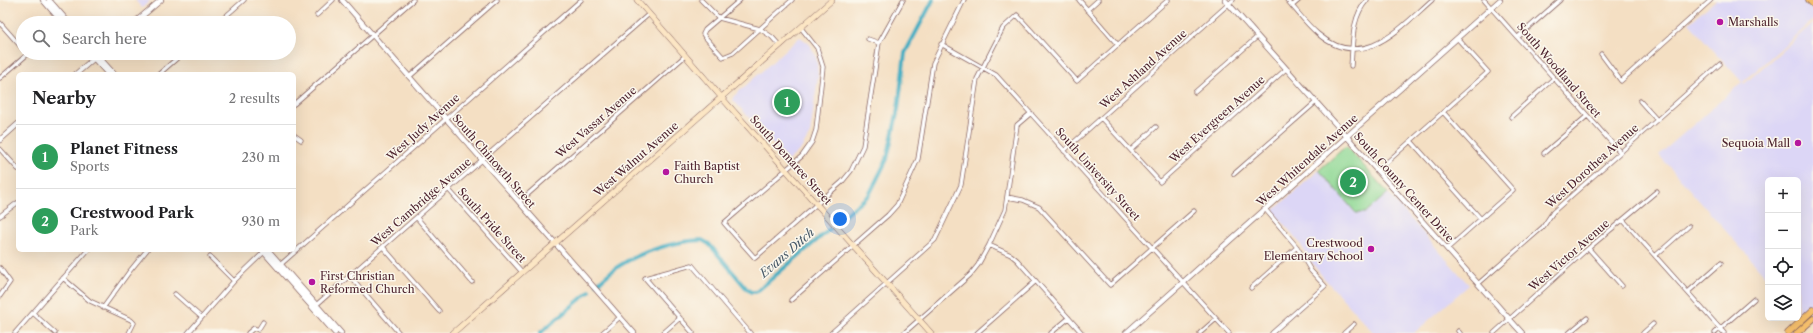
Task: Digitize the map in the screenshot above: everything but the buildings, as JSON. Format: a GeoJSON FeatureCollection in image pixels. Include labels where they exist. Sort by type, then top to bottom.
{"type":"FeatureCollection","features":[{"type":"Feature","properties":{"kind":"main road","name":"South Demaree Street"},"geometry":{"type":"LineString","coordinates":[[637,0],[931,333]]}},
{"type":"Feature","properties":{"kind":"main road","name":"West Walnut Avenue"},"geometry":{"type":"LineString","coordinates":[[453,333],[832,0]]}},
{"type":"Feature","properties":{"kind":"main road"},"geometry":{"type":"LineString","coordinates":[[1809,0],[1813,4]]}},
{"type":"Feature","properties":{"kind":"main road"},"geometry":{"type":"LineString","coordinates":[[1788,333],[1813,311]]}},
{"type":"Feature","properties":{"kind":"main road"},"geometry":{"type":"LineString","coordinates":[[1792,333],[1810,316],[1813,311]]}},
{"type":"Feature","properties":{"kind":"main road"},"geometry":{"type":"LineString","coordinates":[[1797,333],[1813,320]]}},
{"type":"Feature","properties":{"kind":"street"},"geometry":{"type":"LineString","coordinates":[[43,0],[57,16]]}},
{"type":"Feature","properties":{"kind":"street"},"geometry":{"type":"LineString","coordinates":[[49,0],[62,15]]}},
{"type":"Feature","properties":{"kind":"street"},"geometry":{"type":"LineString","coordinates":[[142,16],[161,0]]}},
{"type":"Feature","properties":{"kind":"street"},"geometry":{"type":"LineString","coordinates":[[226,16],[244,0]]}},
{"type":"Feature","properties":{"kind":"street"},"geometry":{"type":"LineString","coordinates":[[316,15],[333,0]]}},
{"type":"Feature","properties":{"kind":"street","name":"South Chinowth Street"},"geometry":{"type":"LineString","coordinates":[[342,0],[634,333]]}},
{"type":"Feature","properties":{"kind":"street"},"geometry":{"type":"LineString","coordinates":[[296,101],[413,0]]}},
{"type":"Feature","properties":{"kind":"street"},"geometry":{"type":"LineString","coordinates":[[409,77],[497,0]]}},
{"type":"Feature","properties":{"kind":"street","name":"West Judy Avenue"},"geometry":{"type":"LineString","coordinates":[[296,251],[581,0]]}},
{"type":"Feature","properties":{"kind":"street"},"geometry":{"type":"LineString","coordinates":[[701,0],[719,18],[760,29],[772,37],[780,46]]}},
{"type":"Feature","properties":{"kind":"street"},"geometry":{"type":"LineString","coordinates":[[740,0],[705,30],[704,34],[720,55],[725,58],[792,0]]}},
{"type":"Feature","properties":{"kind":"street"},"geometry":{"type":"LineString","coordinates":[[801,28],[817,48],[822,60],[823,74],[816,130],[812,142],[808,150],[724,223],[755,258],[842,182],[851,171],[858,158],[866,134],[879,43],[903,0]]}},
{"type":"Feature","properties":{"kind":"street"},"geometry":{"type":"LineString","coordinates":[[791,300],[893,210],[914,169],[920,150],[931,71],[941,44],[964,0]]}},
{"type":"Feature","properties":{"kind":"street"},"geometry":{"type":"LineString","coordinates":[[1079,0],[1118,44]]}},
{"type":"Feature","properties":{"kind":"street"},"geometry":{"type":"LineString","coordinates":[[1087,10],[1098,0]]}},
{"type":"Feature","properties":{"kind":"street"},"geometry":{"type":"LineString","coordinates":[[831,333],[888,284],[935,240],[959,190],[976,84],[983,66],[1003,28],[1017,14],[1077,81],[1168,0]]}},
{"type":"Feature","properties":{"kind":"street","name":"West Ashland Avenue"},"geometry":{"type":"LineString","coordinates":[[1064,151],[1227,2],[1233,0]]}},
{"type":"Feature","properties":{"kind":"street"},"geometry":{"type":"LineString","coordinates":[[1287,0],[1313,30],[1337,45],[1352,48],[1369,47],[1388,39],[1432,0]]}},
{"type":"Feature","properties":{"kind":"street"},"geometry":{"type":"LineString","coordinates":[[1292,6],[1299,0]]}},
{"type":"Feature","properties":{"kind":"street"},"geometry":{"type":"LineString","coordinates":[[1351,66],[1356,18],[1367,0]]}},
{"type":"Feature","properties":{"kind":"street","name":"South Woodland Street"},"geometry":{"type":"LineString","coordinates":[[1484,0],[1620,152]]}},
{"type":"Feature","properties":{"kind":"street","name":"West Whitendale Avenue"},"geometry":{"type":"LineString","coordinates":[[1126,333],[1500,0]]}},
{"type":"Feature","properties":{"kind":"street"},"geometry":{"type":"LineString","coordinates":[[1518,37],[1560,0]]}},
{"type":"Feature","properties":{"kind":"street"},"geometry":{"type":"LineString","coordinates":[[1601,54],[1621,81],[1711,0]]}},
{"type":"Feature","properties":{"kind":"street","name":"South County Center Drive"},"geometry":{"type":"LineString","coordinates":[[1227,2],[1522,333]]}},
{"type":"Feature","properties":{"kind":"street","name":"West Cambridge Avenue"},"geometry":{"type":"LineString","coordinates":[[315,306],[649,14]]}},
{"type":"Feature","properties":{"kind":"street"},"geometry":{"type":"LineString","coordinates":[[0,23],[16,41]]}},
{"type":"Feature","properties":{"kind":"street"},"geometry":{"type":"LineString","coordinates":[[1195,92],[1257,37]]}},
{"type":"Feature","properties":{"kind":"street"},"geometry":{"type":"LineString","coordinates":[[1377,171],[1488,72],[1457,38]]}},
{"type":"Feature","properties":{"kind":"street"},"geometry":{"type":"LineString","coordinates":[[868,39],[879,43]]}},
{"type":"Feature","properties":{"kind":"street","name":"South University Street"},"geometry":{"type":"LineString","coordinates":[[941,44],[983,66],[996,75],[1153,247],[1229,333]]}},
{"type":"Feature","properties":{"kind":"street","name":"West Vassar Avenue"},"geometry":{"type":"LineString","coordinates":[[519,202],[685,56]]}},
{"type":"Feature","properties":{"kind":"street"},"geometry":{"type":"LineString","coordinates":[[0,78],[20,60]]}},
{"type":"Feature","properties":{"kind":"street"},"geometry":{"type":"LineString","coordinates":[[78,72],[91,60]]}},
{"type":"Feature","properties":{"kind":"street"},"geometry":{"type":"LineString","coordinates":[[100,60],[107,72]]}},
{"type":"Feature","properties":{"kind":"street"},"geometry":{"type":"LineString","coordinates":[[101,60],[112,72]]}},
{"type":"Feature","properties":{"kind":"street"},"geometry":{"type":"LineString","coordinates":[[161,72],[175,60]]}},
{"type":"Feature","properties":{"kind":"street","name":"West Dorothea Avenue"},"geometry":{"type":"LineString","coordinates":[[1478,284],[1543,227],[1554,212],[1620,152],[1720,64]]}},
{"type":"Feature","properties":{"kind":"street","name":"West Evergreen Avenue"},"geometry":{"type":"LineString","coordinates":[[1131,150],[1160,182],[1286,70]]}},
{"type":"Feature","properties":{"kind":"street"},"geometry":{"type":"LineString","coordinates":[[1511,117],[1554,78]]}},
{"type":"Feature","properties":{"kind":"street"},"geometry":{"type":"LineString","coordinates":[[1640,101],[1657,120]]}},
{"type":"Feature","properties":{"kind":"street"},"geometry":{"type":"LineString","coordinates":[[1234,174],[1316,102]]}},
{"type":"Feature","properties":{"kind":"street"},"geometry":{"type":"LineString","coordinates":[[1443,112],[1513,190],[1446,249]]}},
{"type":"Feature","properties":{"kind":"street"},"geometry":{"type":"LineString","coordinates":[[904,333],[974,270],[989,245],[1002,217],[1008,197],[1017,125],[1031,113]]}},
{"type":"Feature","properties":{"kind":"street"},"geometry":{"type":"LineString","coordinates":[[1544,153],[1587,116]]}},
{"type":"Feature","properties":{"kind":"street"},"geometry":{"type":"LineString","coordinates":[[1101,118],[1131,150],[1156,127]]}},
{"type":"Feature","properties":{"kind":"street"},"geometry":{"type":"LineString","coordinates":[[0,140],[16,126]]}},
{"type":"Feature","properties":{"kind":"street"},"geometry":{"type":"LineString","coordinates":[[296,136],[301,140]]}},
{"type":"Feature","properties":{"kind":"street"},"geometry":{"type":"LineString","coordinates":[[1411,141],[1481,219]]}},
{"type":"Feature","properties":{"kind":"street"},"geometry":{"type":"LineString","coordinates":[[0,148],[16,166]]}},
{"type":"Feature","properties":{"kind":"street","name":"South Pride Street"},"geometry":{"type":"LineString","coordinates":[[449,190],[522,272]]}},
{"type":"Feature","properties":{"kind":"street","name":"West Victor Avenue"},"geometry":{"type":"LineString","coordinates":[[1494,333],[1510,320],[1536,294],[1657,190]]}},
{"type":"Feature","properties":{"kind":"street"},"geometry":{"type":"LineString","coordinates":[[1008,197],[1023,200],[1039,207],[1110,285],[1194,211]]}},
{"type":"Feature","properties":{"kind":"street"},"geometry":{"type":"LineString","coordinates":[[0,216],[16,204]]}},
{"type":"Feature","properties":{"kind":"street"},"geometry":{"type":"LineString","coordinates":[[1265,210],[1297,247],[1311,271],[1325,286],[1272,333]]}},
{"type":"Feature","properties":{"kind":"street"},"geometry":{"type":"LineString","coordinates":[[417,218],[472,282]]}},
{"type":"Feature","properties":{"kind":"street"},"geometry":{"type":"LineString","coordinates":[[1623,220],[1724,333]]}},
{"type":"Feature","properties":{"kind":"street"},"geometry":{"type":"LineString","coordinates":[[1655,256],[1689,226]]}},
{"type":"Feature","properties":{"kind":"street"},"geometry":{"type":"LineString","coordinates":[[989,245],[1011,255],[1036,280],[1082,333]]}},
{"type":"Feature","properties":{"kind":"street"},"geometry":{"type":"LineString","coordinates":[[383,247],[439,311]]}},
{"type":"Feature","properties":{"kind":"street"},"geometry":{"type":"LineString","coordinates":[[1251,288],[1297,247]]}},
{"type":"Feature","properties":{"kind":"street"},"geometry":{"type":"LineString","coordinates":[[1589,249],[1622,286]]}},
{"type":"Feature","properties":{"kind":"street"},"geometry":{"type":"LineString","coordinates":[[15,333],[86,252]]}},
{"type":"Feature","properties":{"kind":"street"},"geometry":{"type":"LineString","coordinates":[[103,308],[145,252]]}},
{"type":"Feature","properties":{"kind":"street"},"geometry":{"type":"LineString","coordinates":[[188,333],[234,281],[265,252]]}},
{"type":"Feature","properties":{"kind":"street"},"geometry":{"type":"LineString","coordinates":[[267,252],[341,333]]}},
{"type":"Feature","properties":{"kind":"street","name":"West Judy Avenue"},"geometry":{"type":"LineString","coordinates":[[279,266],[295,252]]}},
{"type":"Feature","properties":{"kind":"street"},"geometry":{"type":"LineString","coordinates":[[210,256],[234,281]]}},
{"type":"Feature","properties":{"kind":"street"},"geometry":{"type":"LineString","coordinates":[[1688,292],[1721,263]]}},
{"type":"Feature","properties":{"kind":"street"},"geometry":{"type":"LineString","coordinates":[[693,333],[645,278],[692,265],[750,333]]}},
{"type":"Feature","properties":{"kind":"street"},"geometry":{"type":"LineString","coordinates":[[0,268],[10,282],[0,296]]}},
{"type":"Feature","properties":{"kind":"street"},"geometry":{"type":"LineString","coordinates":[[350,276],[399,333]]}},
{"type":"Feature","properties":{"kind":"street"},"geometry":{"type":"LineString","coordinates":[[63,278],[76,291],[103,308],[131,320],[134,323],[128,333]]}},
{"type":"Feature","properties":{"kind":"street"},"geometry":{"type":"LineString","coordinates":[[977,333],[1036,280]]}},
{"type":"Feature","properties":{"kind":"street"},"geometry":{"type":"LineString","coordinates":[[175,294],[201,317]]}},
{"type":"Feature","properties":{"kind":"street"},"geometry":{"type":"LineString","coordinates":[[1715,333],[1754,299]]}},
{"type":"Feature","properties":{"kind":"street"},"geometry":{"type":"LineString","coordinates":[[315,306],[335,333]]}},
{"type":"Feature","properties":{"kind":"street"},"geometry":{"type":"LineString","coordinates":[[33,313],[55,333]]}},
{"type":"Feature","properties":{"kind":"street"},"geometry":{"type":"LineString","coordinates":[[602,333],[620,317]]}},
{"type":"Feature","properties":{"kind":"street"},"geometry":{"type":"LineString","coordinates":[[663,333],[680,318]]}},
{"type":"Feature","properties":{"kind":"street"},"geometry":{"type":"LineString","coordinates":[[1051,333],[1069,318]]}},
{"type":"Feature","properties":{"kind":"street"},"geometry":{"type":"LineString","coordinates":[[1569,333],[1587,318]]}},
{"type":"Feature","properties":{"kind":"street"},"geometry":{"type":"LineString","coordinates":[[1200,333],[1216,319]]}},
{"type":"Feature","properties":{"kind":"street"},"geometry":{"type":"LineString","coordinates":[[258,330],[263,322]]}},
{"type":"Feature","properties":{"kind":"street"},"geometry":{"type":"LineString","coordinates":[[1344,333],[1354,324]]}},
{"type":"Feature","properties":{"kind":"street"},"geometry":{"type":"LineString","coordinates":[[1643,333],[1653,324]]}},
{"type":"Feature","properties":{"kind":"street"},"geometry":{"type":"LineString","coordinates":[[248,333],[254,328],[262,333]]}},
{"type":"Feature","properties":{"kind":"shaded area"},"geometry":{"type":"Polygon","coordinates":[[[135,0],[151,0],[142,8],[135,0]]]}},
{"type":"Feature","properties":{"kind":"shaded area"},"geometry":{"type":"Polygon","coordinates":[[[1716,0],[1803,0],[1813,11],[1813,20],[1743,82],[1744,84],[1813,23],[1813,304],[1801,314],[1801,177],[1765,177],[1765,276],[1659,155],[1742,82],[1689,23],[1716,0]]]}},
{"type":"Feature","properties":{"kind":"shaded area"},"geometry":{"type":"Polygon","coordinates":[[[800,37],[807,42],[814,52],[817,61],[818,77],[810,134],[801,149],[788,161],[733,100],[733,97],[800,37]]]}},
{"type":"Feature","properties":{"kind":"shaded area","name":"Crestwood Elementary School"},"geometry":{"type":"Polygon","coordinates":[[[1319,170],[1356,213],[1365,213],[1388,193],[1469,285],[1414,333],[1374,333],[1323,277],[1299,242],[1273,211],[1319,170]]]}},
{"type":"Feature","properties":{"kind":"green space"},"geometry":{"type":"Polygon","coordinates":[[[1346,146],[1388,193],[1365,213],[1356,213],[1319,170],[1346,146]]]}},
{"type":"Feature","properties":{"kind":"waterway","name":"Evans Ditch"},"geometry":{"type":"LineString","coordinates":[[839,220],[869,195],[887,159],[898,109],[905,53],[933,0]]}},
{"type":"Feature","properties":{"kind":"waterway","name":"Evans Ditch"},"geometry":{"type":"LineString","coordinates":[[597,284],[616,268],[649,251],[681,242],[702,240],[709,244],[747,289],[751,292],[756,292],[830,229]]}},
{"type":"Feature","properties":{"kind":"waterway","name":"Evans Ditch"},"geometry":{"type":"LineString","coordinates":[[540,333],[590,291]]}},
{"type":"Feature","properties":{"kind":"place","name":"Marshalls"},"geometry":{"type":"Point","coordinates":[1720,22]}},
{"type":"Feature","properties":{"kind":"place","name":"Planet Fitness"},"geometry":{"type":"Point","coordinates":[787,102]}},
{"type":"Feature","properties":{"kind":"place","name":"Sequoia Mall"},"geometry":{"type":"Point","coordinates":[1798,143]}},
{"type":"Feature","properties":{"kind":"place","name":"Faith Baptist Church"},"geometry":{"type":"Point","coordinates":[666,172]}},
{"type":"Feature","properties":{"kind":"place","name":"Crestwood Park"},"geometry":{"type":"Point","coordinates":[1353,182]}},
{"type":"Feature","properties":{"kind":"place","name":"Crestwood Elementary School"},"geometry":{"type":"Point","coordinates":[1371,249]}},
{"type":"Feature","properties":{"kind":"place","name":"First Christian Reformed Church"},"geometry":{"type":"Point","coordinates":[312,282]}}]}
